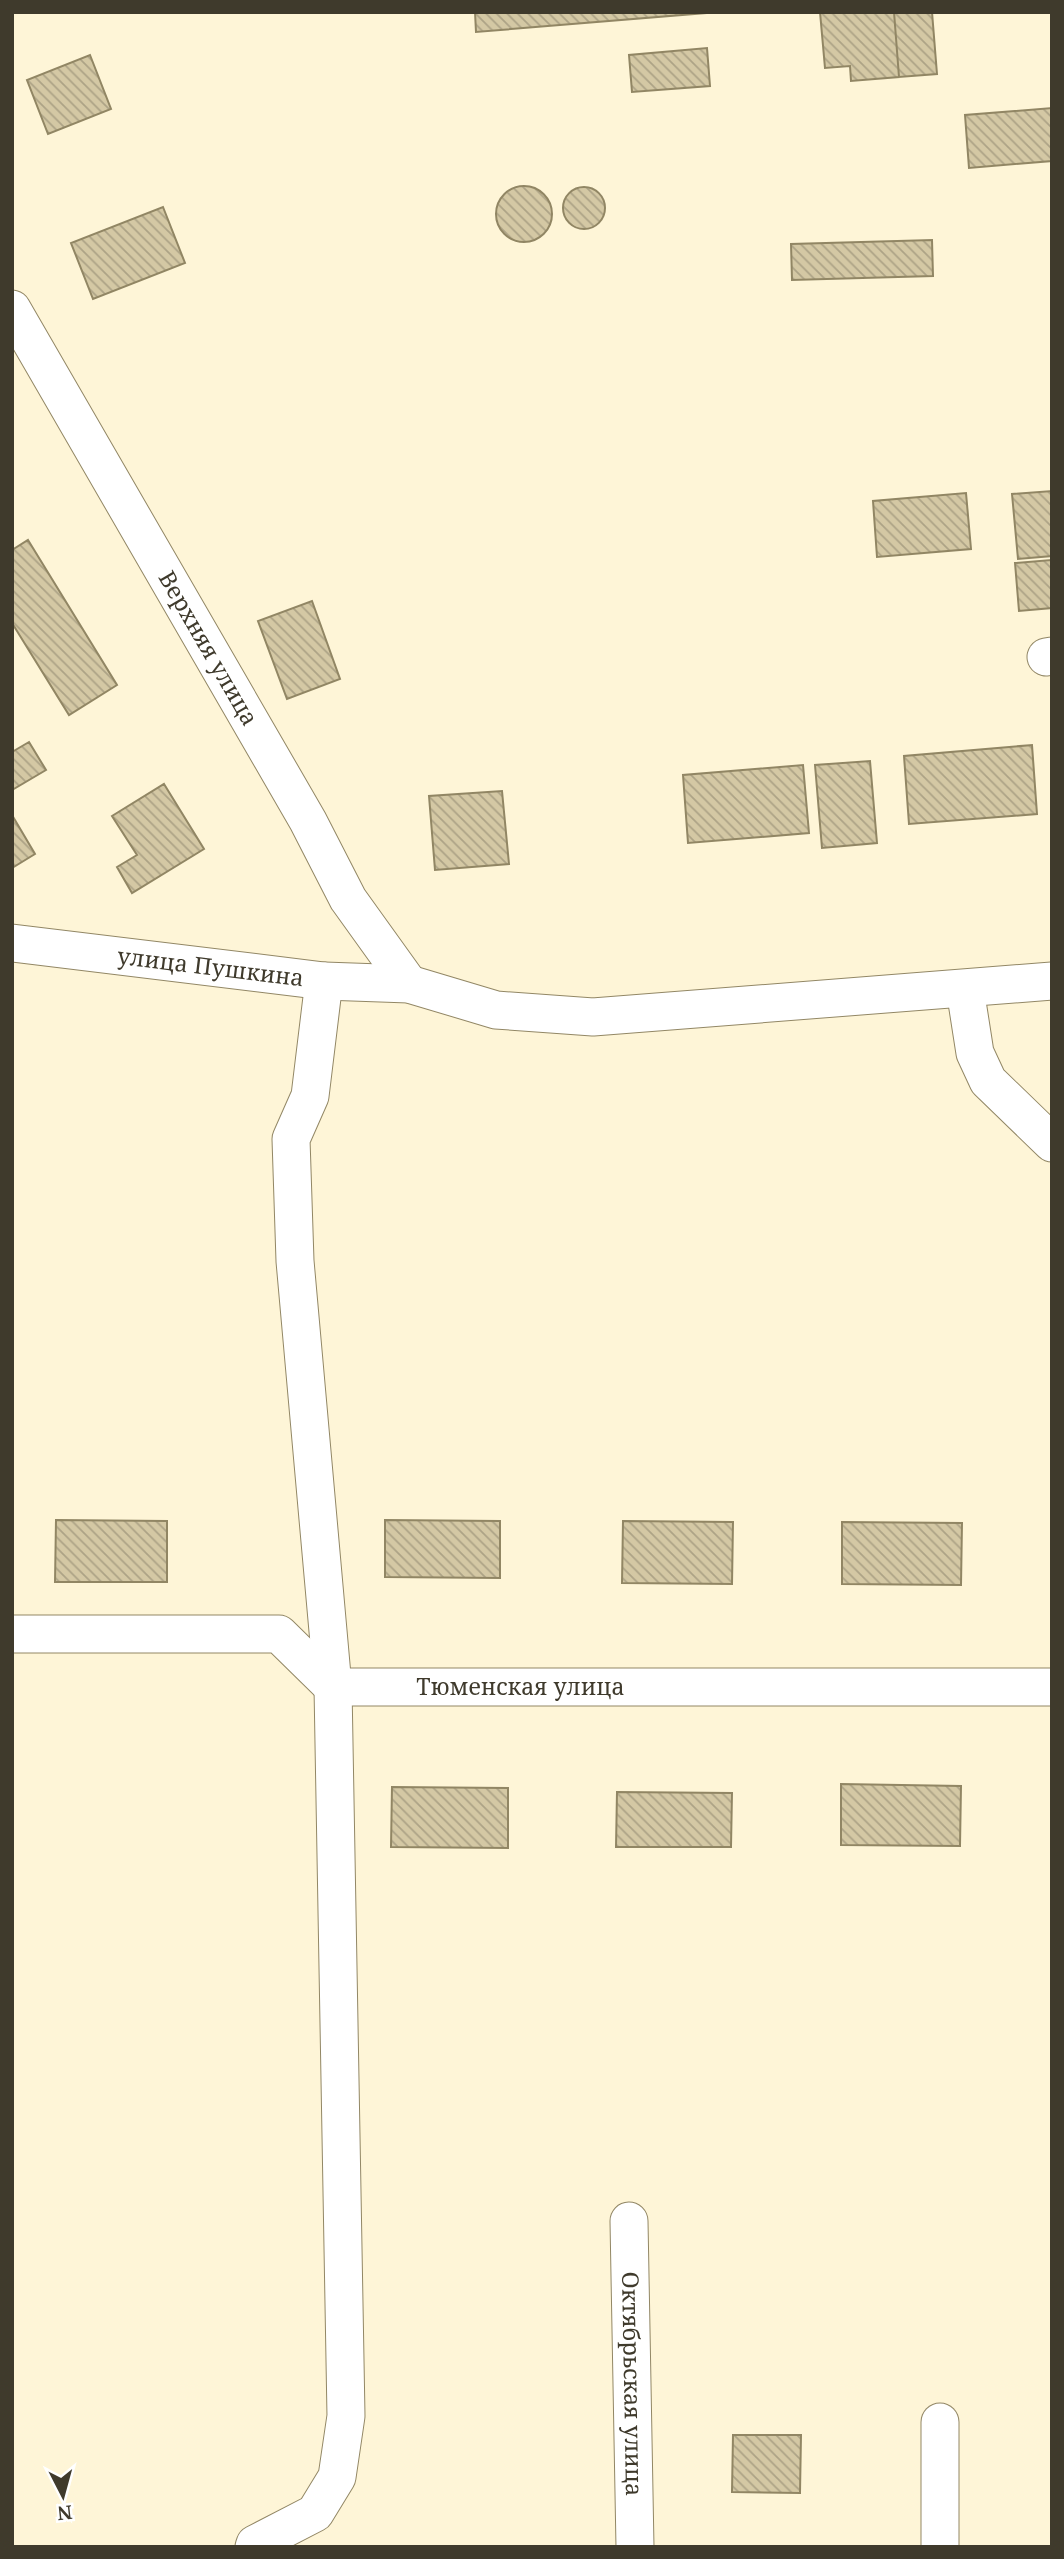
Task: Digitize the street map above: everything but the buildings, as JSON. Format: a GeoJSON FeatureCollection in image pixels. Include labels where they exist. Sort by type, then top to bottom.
{"type":"FeatureCollection","features":[{"type":"Feature","properties":{"kind":"street","name":"Верхняя улица"},"geometry":{"type":"LineString","coordinates":[[12,309],[308,821],[348,899],[409,984]]}},
{"type":"Feature","properties":{"kind":"street","name":"улица Пушкина"},"geometry":{"type":"LineString","coordinates":[[12,943],[324,981],[409,984],[496,1010],[593,1017],[1052,981]]}},
{"type":"Feature","properties":{"kind":"street"},"geometry":{"type":"LineString","coordinates":[[254,2547],[255,2544],[315,2513],[337,2477],[346,2416],[332,1687],[295,1261],[291,1139],[310,1096],[324,981]]}},
{"type":"Feature","properties":{"kind":"street"},"geometry":{"type":"LineString","coordinates":[[965,989],[975,1053],[988,1082],[1052,1143]]}},
{"type":"Feature","properties":{"kind":"street"},"geometry":{"type":"LineString","coordinates":[[12,1634],[279,1634],[332,1687]]}},
{"type":"Feature","properties":{"kind":"street","name":"Тюменская улица"},"geometry":{"type":"LineString","coordinates":[[332,1687],[1049,1677]]}},
{"type":"Feature","properties":{"kind":"street","name":"Октябрьская улица"},"geometry":{"type":"LineString","coordinates":[[629,2221],[635,2547]]}},
{"type":"Feature","properties":{"kind":"street"},"geometry":{"type":"LineString","coordinates":[[940,2422],[940,2547]]}}]}
